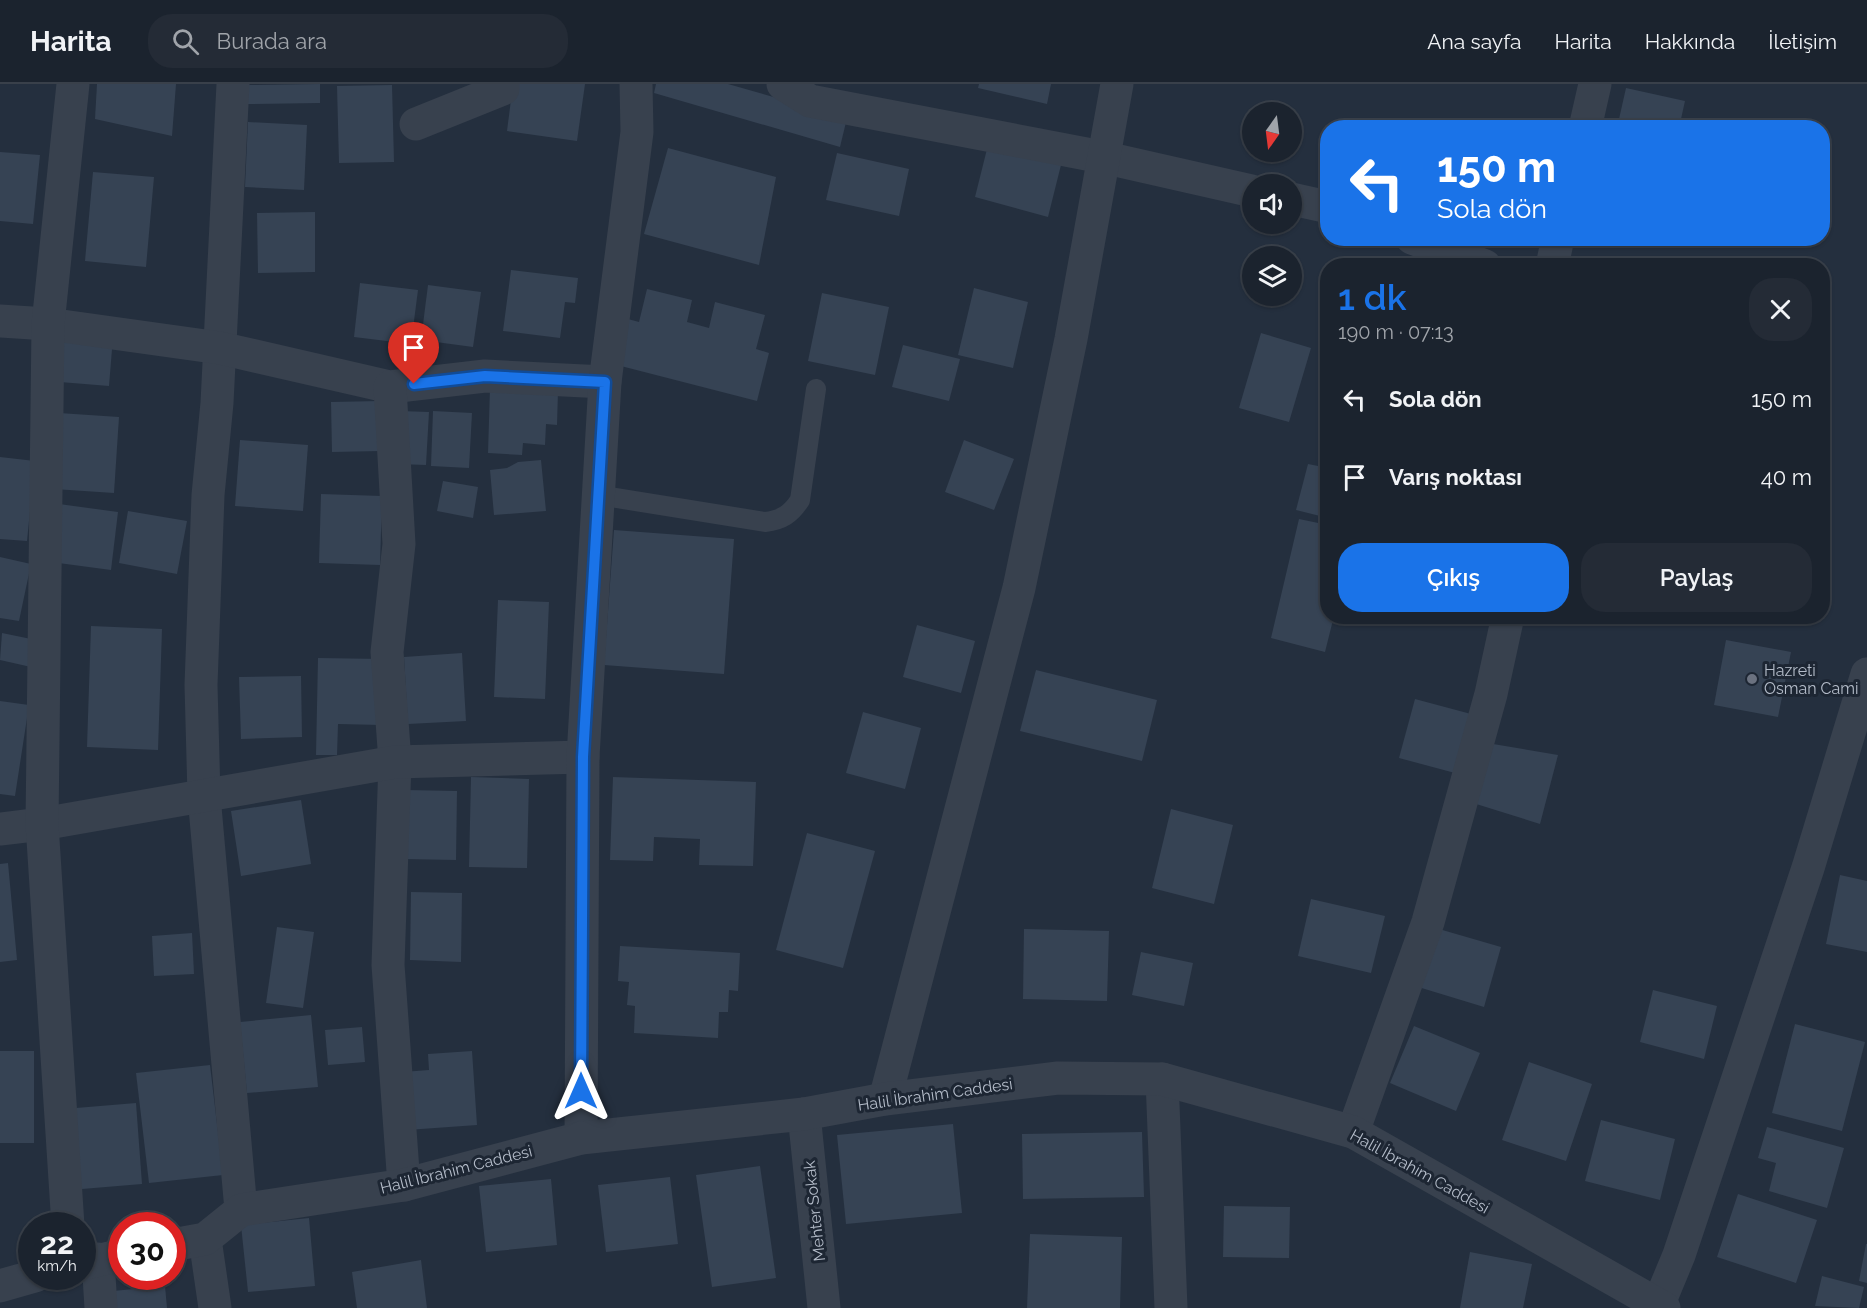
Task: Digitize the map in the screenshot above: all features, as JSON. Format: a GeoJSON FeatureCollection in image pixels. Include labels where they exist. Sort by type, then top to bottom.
{"type":"FeatureCollection","features":[{"type":"Feature","properties":{"kind":"street"},"geometry":{"type":"LineString","coordinates":[[67,1212],[42,824],[48,324],[73,84]]}},
{"type":"Feature","properties":{"kind":"street"},"geometry":{"type":"LineString","coordinates":[[186,1242],[205,1239],[241,1210],[204,796],[201,686],[208,495],[220,348],[233,84]]}},
{"type":"Feature","properties":{"kind":"street"},"geometry":{"type":"LineString","coordinates":[[416,124],[503,89],[503,84]]}},
{"type":"Feature","properties":{"kind":"street"},"geometry":{"type":"LineString","coordinates":[[581,1138],[583,757],[605,382],[637,132],[636,84]]}},
{"type":"Feature","properties":{"kind":"street"},"geometry":{"type":"LineString","coordinates":[[783,84],[810,101],[1102,157],[1242,189]]}},
{"type":"Feature","properties":{"kind":"street"},"geometry":{"type":"LineString","coordinates":[[885,1099],[1019,588],[1071,339],[1102,157],[1117,84]]}},
{"type":"Feature","properties":{"kind":"street"},"geometry":{"type":"LineString","coordinates":[[1587,120],[1595,84]]}},
{"type":"Feature","properties":{"kind":"street"},"geometry":{"type":"LineString","coordinates":[[1302,201],[1320,205]]}},
{"type":"Feature","properties":{"kind":"street"},"geometry":{"type":"LineString","coordinates":[[1433,246],[1464,258]]}},
{"type":"Feature","properties":{"kind":"street"},"geometry":{"type":"LineString","coordinates":[[0,321],[48,324],[220,348],[390,387],[485,376],[605,382]]}},
{"type":"Feature","properties":{"kind":"street"},"geometry":{"type":"LineString","coordinates":[[390,387],[399,544],[387,652],[395,762],[388,965],[404,1185]]}},
{"type":"Feature","properties":{"kind":"street"},"geometry":{"type":"LineString","coordinates":[[1353,1131],[1428,922],[1491,694],[1506,624]]}},
{"type":"Feature","properties":{"kind":"street"},"geometry":{"type":"LineString","coordinates":[[1660,1307],[1804,879],[1867,674]]}},
{"type":"Feature","properties":{"kind":"street"},"geometry":{"type":"LineString","coordinates":[[0,829],[42,824],[395,762],[583,757]]}},
{"type":"Feature","properties":{"kind":"street","name":"Halil İbrahim Caddesi"},"geometry":{"type":"LineString","coordinates":[[241,1210],[404,1185],[581,1138],[804,1114],[885,1099],[1058,1078],[1162,1079],[1353,1131],[1660,1307]]}},
{"type":"Feature","properties":{"kind":"street"},"geometry":{"type":"LineString","coordinates":[[1162,1079],[1171,1308]]}},
{"type":"Feature","properties":{"kind":"street","name":"Mehter Sokak"},"geometry":{"type":"LineString","coordinates":[[804,1114],[824,1308]]}},
{"type":"Feature","properties":{"kind":"street"},"geometry":{"type":"LineString","coordinates":[[205,1239],[215,1308]]}},
{"type":"Feature","properties":{"kind":"street"},"geometry":{"type":"LineString","coordinates":[[100,1259],[100,1308]]}},
{"type":"Feature","properties":{"kind":"street"},"geometry":{"type":"LineString","coordinates":[[0,1286],[18,1281]]}},
{"type":"Feature","properties":{"kind":"lane"},"geometry":{"type":"LineString","coordinates":[[598,495],[765,522],[783,518],[800,500],[816,389]]}},
{"type":"Feature","properties":{"kind":"building"},"geometry":{"type":"Polygon","coordinates":[[[97,84],[176,84],[172,136],[95,119],[97,84]]]}},
{"type":"Feature","properties":{"kind":"building"},"geometry":{"type":"Polygon","coordinates":[[[320,84],[320,103],[248,104],[248,85],[320,84]]]}},
{"type":"Feature","properties":{"kind":"building"},"geometry":{"type":"Polygon","coordinates":[[[513,84],[585,84],[577,141],[507,131],[513,84]]]}},
{"type":"Feature","properties":{"kind":"building"},"geometry":{"type":"Polygon","coordinates":[[[656,84],[728,84],[847,118],[840,147],[654,93],[656,84]]]}},
{"type":"Feature","properties":{"kind":"building"},"geometry":{"type":"Polygon","coordinates":[[[979,84],[1051,84],[1047,104],[978,88],[979,84]]]}},
{"type":"Feature","properties":{"kind":"building"},"geometry":{"type":"Polygon","coordinates":[[[392,85],[394,162],[339,163],[337,86],[392,85]]]}},
{"type":"Feature","properties":{"kind":"building"},"geometry":{"type":"Polygon","coordinates":[[[1626,88],[1685,101],[1681,120],[1619,120],[1626,88]]]}},
{"type":"Feature","properties":{"kind":"building"},"geometry":{"type":"Polygon","coordinates":[[[248,122],[307,125],[304,190],[245,187],[248,122]]]}},
{"type":"Feature","properties":{"kind":"building"},"geometry":{"type":"Polygon","coordinates":[[[988,145],[1061,165],[1048,217],[975,197],[988,145]]]}},
{"type":"Feature","properties":{"kind":"building"},"geometry":{"type":"Polygon","coordinates":[[[668,148],[776,177],[759,265],[644,234],[668,148]]]}},
{"type":"Feature","properties":{"kind":"building"},"geometry":{"type":"Polygon","coordinates":[[[0,152],[40,155],[33,224],[0,221],[0,152]]]}},
{"type":"Feature","properties":{"kind":"building"},"geometry":{"type":"Polygon","coordinates":[[[837,153],[909,169],[899,216],[826,200],[837,153]]]}},
{"type":"Feature","properties":{"kind":"building"},"geometry":{"type":"Polygon","coordinates":[[[93,172],[154,177],[146,267],[85,261],[93,172]]]}},
{"type":"Feature","properties":{"kind":"building"},"geometry":{"type":"Polygon","coordinates":[[[315,212],[315,272],[258,273],[257,213],[315,212]]]}},
{"type":"Feature","properties":{"kind":"building"},"geometry":{"type":"Polygon","coordinates":[[[511,270],[578,278],[575,303],[565,302],[560,338],[503,331],[511,270]]]}},
{"type":"Feature","properties":{"kind":"building"},"geometry":{"type":"Polygon","coordinates":[[[360,283],[418,290],[411,344],[354,337],[360,283]]]}},
{"type":"Feature","properties":{"kind":"building"},"geometry":{"type":"Polygon","coordinates":[[[428,285],[481,292],[473,347],[421,340],[428,285]]]}},
{"type":"Feature","properties":{"kind":"building"},"geometry":{"type":"Polygon","coordinates":[[[974,288],[1028,302],[1013,368],[958,355],[974,288]]]}},
{"type":"Feature","properties":{"kind":"building"},"geometry":{"type":"Polygon","coordinates":[[[647,289],[692,300],[687,322],[709,328],[715,302],[765,315],[756,349],[769,353],[757,401],[617,365],[628,319],[639,322],[647,289]]]}},
{"type":"Feature","properties":{"kind":"building"},"geometry":{"type":"Polygon","coordinates":[[[822,293],[889,307],[875,375],[808,361],[822,293]]]}},
{"type":"Feature","properties":{"kind":"building"},"geometry":{"type":"Polygon","coordinates":[[[1261,333],[1311,348],[1289,422],[1239,408],[1261,333]]]}},
{"type":"Feature","properties":{"kind":"building"},"geometry":{"type":"Polygon","coordinates":[[[63,334],[113,337],[109,386],[60,382],[63,334]]]}},
{"type":"Feature","properties":{"kind":"building"},"geometry":{"type":"Polygon","coordinates":[[[903,345],[960,359],[949,401],[892,387],[903,345]]]}},
{"type":"Feature","properties":{"kind":"building"},"geometry":{"type":"Polygon","coordinates":[[[490,388],[558,391],[557,425],[546,424],[545,445],[523,443],[522,455],[488,453],[490,388]]]}},
{"type":"Feature","properties":{"kind":"building"},"geometry":{"type":"Polygon","coordinates":[[[380,401],[381,451],[332,452],[331,402],[380,401]]]}},
{"type":"Feature","properties":{"kind":"building"},"geometry":{"type":"Polygon","coordinates":[[[400,411],[429,412],[426,465],[398,464],[400,411]]]}},
{"type":"Feature","properties":{"kind":"building"},"geometry":{"type":"Polygon","coordinates":[[[433,411],[472,413],[469,468],[431,466],[433,411]]]}},
{"type":"Feature","properties":{"kind":"building"},"geometry":{"type":"Polygon","coordinates":[[[59,413],[119,417],[114,493],[54,489],[59,413]]]}},
{"type":"Feature","properties":{"kind":"building"},"geometry":{"type":"Polygon","coordinates":[[[240,440],[308,445],[303,511],[235,506],[240,440]]]}},
{"type":"Feature","properties":{"kind":"building"},"geometry":{"type":"Polygon","coordinates":[[[964,440],[1014,459],[994,510],[945,492],[964,440]]]}},
{"type":"Feature","properties":{"kind":"building"},"geometry":{"type":"Polygon","coordinates":[[[0,457],[35,461],[27,541],[0,539],[0,457]]]}},
{"type":"Feature","properties":{"kind":"building"},"geometry":{"type":"Polygon","coordinates":[[[541,460],[546,511],[494,515],[490,470],[507,468],[518,462],[541,460]]]}},
{"type":"Feature","properties":{"kind":"building"},"geometry":{"type":"Polygon","coordinates":[[[1308,464],[1320,466],[1320,516],[1296,510],[1308,464]]]}},
{"type":"Feature","properties":{"kind":"building"},"geometry":{"type":"Polygon","coordinates":[[[443,481],[478,487],[473,518],[437,511],[443,481]]]}},
{"type":"Feature","properties":{"kind":"building"},"geometry":{"type":"Polygon","coordinates":[[[321,494],[382,496],[380,565],[319,563],[321,494]]]}},
{"type":"Feature","properties":{"kind":"building"},"geometry":{"type":"Polygon","coordinates":[[[59,504],[118,512],[111,570],[51,562],[59,504]]]}},
{"type":"Feature","properties":{"kind":"building"},"geometry":{"type":"Polygon","coordinates":[[[128,511],[187,521],[177,574],[119,563],[128,511]]]}},
{"type":"Feature","properties":{"kind":"building"},"geometry":{"type":"Polygon","coordinates":[[[1299,519],[1320,523],[1320,624],[1332,624],[1325,652],[1271,638],[1299,519]]]}},
{"type":"Feature","properties":{"kind":"building"},"geometry":{"type":"Polygon","coordinates":[[[614,530],[734,539],[724,674],[604,665],[614,530]]]}},
{"type":"Feature","properties":{"kind":"building"},"geometry":{"type":"Polygon","coordinates":[[[0,557],[31,564],[19,621],[0,618],[0,557]]]}},
{"type":"Feature","properties":{"kind":"building"},"geometry":{"type":"Polygon","coordinates":[[[498,600],[549,602],[545,699],[494,697],[498,600]]]}},
{"type":"Feature","properties":{"kind":"building"},"geometry":{"type":"Polygon","coordinates":[[[917,625],[975,641],[961,693],[903,677],[917,625]]]}},
{"type":"Feature","properties":{"kind":"building"},"geometry":{"type":"Polygon","coordinates":[[[91,626],[162,629],[158,750],[87,747],[91,626]]]}},
{"type":"Feature","properties":{"kind":"building"},"geometry":{"type":"Polygon","coordinates":[[[2,633],[36,640],[31,667],[0,660],[2,633]]]}},
{"type":"Feature","properties":{"kind":"building","name":"Hazreti Osman Cami"},"geometry":{"type":"Polygon","coordinates":[[[1726,640],[1791,652],[1778,717],[1714,705],[1726,640]]]}},
{"type":"Feature","properties":{"kind":"building"},"geometry":{"type":"Polygon","coordinates":[[[462,653],[466,721],[408,724],[404,657],[462,653]]]}},
{"type":"Feature","properties":{"kind":"building"},"geometry":{"type":"Polygon","coordinates":[[[318,658],[382,659],[381,725],[338,724],[337,755],[316,755],[318,658]]]}},
{"type":"Feature","properties":{"kind":"building"},"geometry":{"type":"Polygon","coordinates":[[[1036,670],[1157,700],[1142,761],[1020,731],[1036,670]]]}},
{"type":"Feature","properties":{"kind":"building"},"geometry":{"type":"Polygon","coordinates":[[[301,676],[302,737],[241,739],[239,677],[301,676]]]}},
{"type":"Feature","properties":{"kind":"building"},"geometry":{"type":"Polygon","coordinates":[[[1415,699],[1471,714],[1455,773],[1399,758],[1415,699]]]}},
{"type":"Feature","properties":{"kind":"building"},"geometry":{"type":"Polygon","coordinates":[[[0,701],[29,705],[15,796],[0,794],[0,701]]]}},
{"type":"Feature","properties":{"kind":"building"},"geometry":{"type":"Polygon","coordinates":[[[863,712],[921,728],[905,789],[846,773],[863,712]]]}},
{"type":"Feature","properties":{"kind":"building"},"geometry":{"type":"Polygon","coordinates":[[[1487,743],[1558,755],[1540,824],[1473,803],[1487,743]]]}},
{"type":"Feature","properties":{"kind":"building"},"geometry":{"type":"Polygon","coordinates":[[[471,777],[529,779],[527,868],[469,867],[471,777]]]}},
{"type":"Feature","properties":{"kind":"building"},"geometry":{"type":"Polygon","coordinates":[[[613,777],[756,782],[753,866],[699,865],[700,839],[654,837],[653,861],[610,860],[613,777]]]}},
{"type":"Feature","properties":{"kind":"building"},"geometry":{"type":"Polygon","coordinates":[[[405,790],[457,791],[456,860],[404,859],[405,790]]]}},
{"type":"Feature","properties":{"kind":"building"},"geometry":{"type":"Polygon","coordinates":[[[301,800],[311,864],[241,876],[231,811],[301,800]]]}},
{"type":"Feature","properties":{"kind":"building"},"geometry":{"type":"Polygon","coordinates":[[[1171,809],[1233,825],[1214,904],[1152,888],[1171,809]]]}},
{"type":"Feature","properties":{"kind":"building"},"geometry":{"type":"Polygon","coordinates":[[[807,833],[875,851],[843,968],[776,950],[807,833]]]}},
{"type":"Feature","properties":{"kind":"building"},"geometry":{"type":"Polygon","coordinates":[[[8,863],[17,960],[0,962],[0,864],[8,863]]]}},
{"type":"Feature","properties":{"kind":"building"},"geometry":{"type":"Polygon","coordinates":[[[1840,875],[1867,881],[1867,952],[1826,944],[1840,875]]]}},
{"type":"Feature","properties":{"kind":"building"},"geometry":{"type":"Polygon","coordinates":[[[411,892],[462,893],[461,962],[410,960],[411,892]]]}},
{"type":"Feature","properties":{"kind":"building"},"geometry":{"type":"Polygon","coordinates":[[[1311,899],[1385,916],[1371,973],[1298,956],[1311,899]]]}},
{"type":"Feature","properties":{"kind":"building"},"geometry":{"type":"Polygon","coordinates":[[[277,927],[314,932],[303,1008],[266,1003],[277,927]]]}},
{"type":"Feature","properties":{"kind":"building"},"geometry":{"type":"Polygon","coordinates":[[[1432,927],[1501,947],[1484,1007],[1415,986],[1432,927]]]}},
{"type":"Feature","properties":{"kind":"building"},"geometry":{"type":"Polygon","coordinates":[[[1024,929],[1109,931],[1107,1001],[1023,999],[1024,929]]]}},
{"type":"Feature","properties":{"kind":"building"},"geometry":{"type":"Polygon","coordinates":[[[192,933],[194,974],[154,976],[152,936],[192,933]]]}},
{"type":"Feature","properties":{"kind":"building"},"geometry":{"type":"Polygon","coordinates":[[[620,946],[740,953],[738,991],[729,990],[728,1012],[719,1012],[718,1038],[634,1033],[635,1006],[627,1005],[629,982],[618,981],[620,946]]]}},
{"type":"Feature","properties":{"kind":"building"},"geometry":{"type":"Polygon","coordinates":[[[1141,952],[1193,963],[1184,1006],[1132,995],[1141,952]]]}},
{"type":"Feature","properties":{"kind":"building"},"geometry":{"type":"Polygon","coordinates":[[[1653,990],[1717,1006],[1704,1059],[1640,1042],[1653,990]]]}},
{"type":"Feature","properties":{"kind":"building"},"geometry":{"type":"Polygon","coordinates":[[[311,1015],[318,1087],[247,1093],[240,1022],[311,1015]]]}},
{"type":"Feature","properties":{"kind":"building"},"geometry":{"type":"Polygon","coordinates":[[[1795,1024],[1865,1042],[1842,1131],[1772,1113],[1795,1024]]]}},
{"type":"Feature","properties":{"kind":"building"},"geometry":{"type":"Polygon","coordinates":[[[1414,1026],[1480,1053],[1456,1111],[1390,1083],[1414,1026]]]}},
{"type":"Feature","properties":{"kind":"building"},"geometry":{"type":"Polygon","coordinates":[[[362,1027],[365,1062],[328,1065],[325,1030],[362,1027]]]}},
{"type":"Feature","properties":{"kind":"building"},"geometry":{"type":"Polygon","coordinates":[[[0,1051],[34,1051],[34,1143],[0,1143],[0,1051]]]}},
{"type":"Feature","properties":{"kind":"building"},"geometry":{"type":"Polygon","coordinates":[[[472,1051],[477,1125],[407,1130],[403,1072],[429,1070],[428,1054],[472,1051]]]}},
{"type":"Feature","properties":{"kind":"building"},"geometry":{"type":"Polygon","coordinates":[[[1529,1062],[1592,1084],[1566,1161],[1502,1140],[1529,1062]]]}},
{"type":"Feature","properties":{"kind":"building"},"geometry":{"type":"Polygon","coordinates":[[[210,1065],[223,1175],[149,1183],[136,1073],[210,1065]]]}},
{"type":"Feature","properties":{"kind":"building"},"geometry":{"type":"Polygon","coordinates":[[[136,1103],[142,1184],[70,1190],[64,1109],[136,1103]]]}},
{"type":"Feature","properties":{"kind":"building"},"geometry":{"type":"Polygon","coordinates":[[[1601,1120],[1675,1139],[1660,1200],[1585,1181],[1601,1120]]]}},
{"type":"Feature","properties":{"kind":"building"},"geometry":{"type":"Polygon","coordinates":[[[953,1124],[962,1213],[846,1224],[837,1135],[953,1124]]]}},
{"type":"Feature","properties":{"kind":"building"},"geometry":{"type":"Polygon","coordinates":[[[1767,1127],[1844,1148],[1827,1208],[1769,1191],[1776,1163],[1758,1158],[1767,1127]]]}},
{"type":"Feature","properties":{"kind":"building"},"geometry":{"type":"Polygon","coordinates":[[[1142,1132],[1144,1197],[1023,1199],[1022,1134],[1142,1132]]]}},
{"type":"Feature","properties":{"kind":"building"},"geometry":{"type":"Polygon","coordinates":[[[760,1166],[776,1278],[712,1287],[696,1175],[760,1166]]]}},
{"type":"Feature","properties":{"kind":"building"},"geometry":{"type":"Polygon","coordinates":[[[670,1177],[678,1244],[606,1252],[598,1185],[670,1177]]]}},
{"type":"Feature","properties":{"kind":"building"},"geometry":{"type":"Polygon","coordinates":[[[551,1179],[557,1245],[486,1252],[479,1186],[551,1179]]]}},
{"type":"Feature","properties":{"kind":"building"},"geometry":{"type":"Polygon","coordinates":[[[1738,1194],[1817,1220],[1796,1283],[1717,1257],[1738,1194]]]}},
{"type":"Feature","properties":{"kind":"building"},"geometry":{"type":"Polygon","coordinates":[[[1224,1206],[1290,1207],[1289,1258],[1223,1257],[1224,1206]]]}},
{"type":"Feature","properties":{"kind":"building"},"geometry":{"type":"Polygon","coordinates":[[[309,1218],[315,1286],[248,1292],[241,1225],[309,1218]]]}},
{"type":"Feature","properties":{"kind":"building"},"geometry":{"type":"Polygon","coordinates":[[[1030,1234],[1122,1237],[1120,1308],[1027,1308],[1030,1234]]]}},
{"type":"Feature","properties":{"kind":"building"},"geometry":{"type":"Polygon","coordinates":[[[1867,1244],[1867,1283],[1859,1281],[1867,1244]]]}},
{"type":"Feature","properties":{"kind":"building"},"geometry":{"type":"Polygon","coordinates":[[[1470,1252],[1532,1264],[1523,1308],[1460,1308],[1470,1252]]]}},
{"type":"Feature","properties":{"kind":"building"},"geometry":{"type":"Polygon","coordinates":[[[421,1260],[427,1308],[357,1308],[352,1272],[421,1260]]]}},
{"type":"Feature","properties":{"kind":"building"},"geometry":{"type":"Polygon","coordinates":[[[1822,1276],[1864,1287],[1859,1308],[1815,1306],[1822,1276]]]}},
{"type":"Feature","properties":{"kind":"building"},"geometry":{"type":"Polygon","coordinates":[[[165,1290],[167,1308],[115,1308],[113,1291],[165,1290]]]}},
{"type":"Feature","properties":{"kind":"place","name":"Hazreti Osman Cami"},"geometry":{"type":"Point","coordinates":[1752,679]}},
{"type":"Feature","properties":{"kind":"route"},"geometry":{"type":"LineString","coordinates":[[414,384],[485,376],[605,382],[583,757],[581,1091]]}}]}
